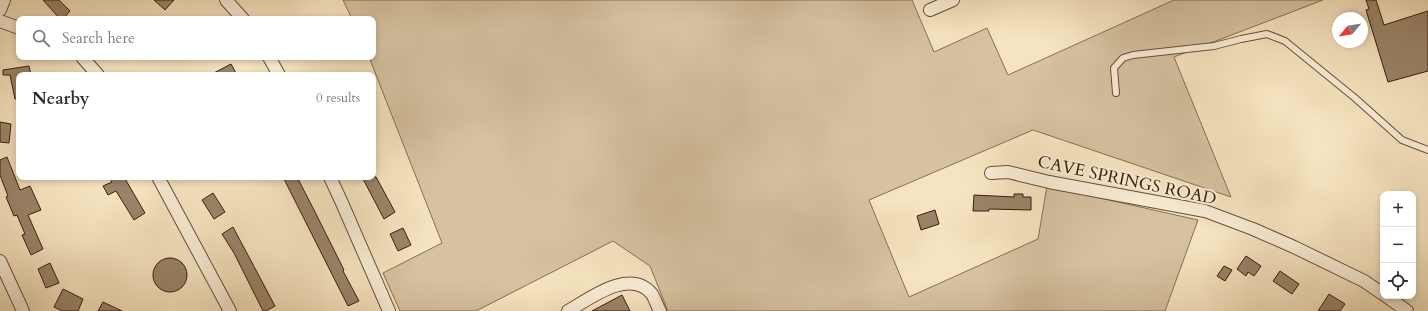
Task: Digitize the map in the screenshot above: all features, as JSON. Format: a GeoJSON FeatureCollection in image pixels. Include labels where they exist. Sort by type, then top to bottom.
{"type":"FeatureCollection","features":[{"type":"Feature","properties":{"kind":"street"},"geometry":{"type":"LineString","coordinates":[[0,10],[4,0]]}},
{"type":"Feature","properties":{"kind":"street"},"geometry":{"type":"LineString","coordinates":[[226,0],[240,16]]}},
{"type":"Feature","properties":{"kind":"street"},"geometry":{"type":"LineString","coordinates":[[930,10],[953,0]]}},
{"type":"Feature","properties":{"kind":"street"},"geometry":{"type":"LineString","coordinates":[[0,21],[16,27]]}},
{"type":"Feature","properties":{"kind":"street"},"geometry":{"type":"LineString","coordinates":[[85,60],[95,72]]}},
{"type":"Feature","properties":{"kind":"street"},"geometry":{"type":"LineString","coordinates":[[271,60],[278,72]]}},
{"type":"Feature","properties":{"kind":"street","name":"CAVE SPRINGS ROAD"},"geometry":{"type":"LineString","coordinates":[[991,173],[1008,172],[1049,182],[1205,211],[1253,229],[1300,250],[1364,281],[1380,292]]}},
{"type":"Feature","properties":{"kind":"street"},"geometry":{"type":"LineString","coordinates":[[160,180],[230,311]]}},
{"type":"Feature","properties":{"kind":"street"},"geometry":{"type":"LineString","coordinates":[[331,180],[346,210],[389,311]]}},
{"type":"Feature","properties":{"kind":"street"},"geometry":{"type":"LineString","coordinates":[[0,261],[23,311]]}},
{"type":"Feature","properties":{"kind":"street"},"geometry":{"type":"LineString","coordinates":[[568,311],[609,288],[627,283],[644,288],[651,294],[660,311]]}},
{"type":"Feature","properties":{"kind":"street"},"geometry":{"type":"LineString","coordinates":[[1390,299],[1406,311]]}},
{"type":"Feature","properties":{"kind":"lane"},"geometry":{"type":"LineString","coordinates":[[1116,93],[1114,68],[1123,58],[1154,52],[1214,46],[1267,34],[1285,41],[1355,98],[1402,140],[1428,150]]}},
{"type":"Feature","properties":{"kind":"shaded area"},"geometry":{"type":"Polygon","coordinates":[[[343,0],[912,0],[934,52],[987,28],[1008,75],[1174,0],[1323,0],[1174,57],[1231,197],[1033,130],[869,200],[909,297],[1038,239],[1047,186],[1198,220],[1165,311],[668,311],[650,266],[613,241],[476,311],[400,311],[383,273],[442,243],[370,60],[376,60],[376,16],[351,16],[343,0]]]}},
{"type":"Feature","properties":{"kind":"building"},"geometry":{"type":"Polygon","coordinates":[[[43,0],[59,0],[70,11],[66,16],[57,16],[43,0]]]}},
{"type":"Feature","properties":{"kind":"building"},"geometry":{"type":"Polygon","coordinates":[[[154,0],[174,0],[165,10],[154,0]]]}},
{"type":"Feature","properties":{"kind":"building"},"geometry":{"type":"Polygon","coordinates":[[[1366,0],[1376,0],[1384,25],[1428,11],[1428,71],[1388,82],[1368,17],[1368,12],[1366,10],[1369,9],[1366,0]]]}},
{"type":"Feature","properties":{"kind":"building"},"geometry":{"type":"Polygon","coordinates":[[[231,64],[235,72],[216,72],[231,64]]]}},
{"type":"Feature","properties":{"kind":"building"},"geometry":{"type":"Polygon","coordinates":[[[29,66],[30,72],[16,72],[16,99],[10,75],[3,75],[3,70],[29,66]]]}},
{"type":"Feature","properties":{"kind":"building"},"geometry":{"type":"Polygon","coordinates":[[[0,122],[11,124],[9,143],[0,142],[0,122]]]}},
{"type":"Feature","properties":{"kind":"building"},"geometry":{"type":"Polygon","coordinates":[[[7,157],[20,190],[30,186],[41,210],[28,215],[43,249],[31,255],[22,235],[25,234],[17,215],[14,216],[6,197],[8,196],[0,175],[0,160],[7,157]]]}},
{"type":"Feature","properties":{"kind":"building"},"geometry":{"type":"Polygon","coordinates":[[[376,177],[395,212],[384,219],[364,180],[376,180],[376,177]]]}},
{"type":"Feature","properties":{"kind":"building"},"geometry":{"type":"Polygon","coordinates":[[[111,180],[126,180],[145,213],[134,220],[116,191],[108,195],[103,186],[112,182],[111,180]]]}},
{"type":"Feature","properties":{"kind":"building"},"geometry":{"type":"Polygon","coordinates":[[[285,180],[299,180],[344,270],[343,271],[359,301],[348,306],[285,180]]]}},
{"type":"Feature","properties":{"kind":"building"},"geometry":{"type":"Polygon","coordinates":[[[213,193],[225,212],[214,219],[202,200],[213,193]]]}},
{"type":"Feature","properties":{"kind":"building"},"geometry":{"type":"Polygon","coordinates":[[[1014,194],[1023,194],[1023,197],[1031,197],[1031,210],[989,209],[989,211],[973,211],[974,195],[1014,197],[1014,194]]]}},
{"type":"Feature","properties":{"kind":"building"},"geometry":{"type":"Polygon","coordinates":[[[935,210],[939,224],[921,230],[917,216],[935,210]]]}},
{"type":"Feature","properties":{"kind":"building"},"geometry":{"type":"Polygon","coordinates":[[[233,227],[275,306],[266,311],[263,311],[234,253],[222,234],[233,227]]]}},
{"type":"Feature","properties":{"kind":"building"},"geometry":{"type":"Polygon","coordinates":[[[403,228],[411,245],[398,251],[390,234],[403,228]]]}},
{"type":"Feature","properties":{"kind":"building"},"geometry":{"type":"Polygon","coordinates":[[[1246,256],[1261,266],[1254,276],[1248,272],[1246,276],[1237,269],[1246,256]]]}},
{"type":"Feature","properties":{"kind":"building"},"geometry":{"type":"Polygon","coordinates":[[[167,258],[173,258],[182,263],[186,269],[186,281],[182,287],[173,292],[167,292],[158,287],[153,278],[153,272],[158,263],[167,258]]]}},
{"type":"Feature","properties":{"kind":"building"},"geometry":{"type":"Polygon","coordinates":[[[50,263],[59,283],[46,288],[38,269],[50,263]]]}},
{"type":"Feature","properties":{"kind":"building"},"geometry":{"type":"Polygon","coordinates":[[[1224,266],[1232,270],[1225,281],[1217,276],[1224,266]]]}},
{"type":"Feature","properties":{"kind":"building"},"geometry":{"type":"Polygon","coordinates":[[[1280,271],[1299,284],[1292,294],[1273,281],[1280,271]]]}},
{"type":"Feature","properties":{"kind":"building"},"geometry":{"type":"Polygon","coordinates":[[[63,289],[83,299],[78,311],[62,311],[54,307],[63,289]]]}},
{"type":"Feature","properties":{"kind":"building"},"geometry":{"type":"Polygon","coordinates":[[[1329,294],[1345,304],[1340,311],[1318,311],[1329,294]]]}},
{"type":"Feature","properties":{"kind":"building"},"geometry":{"type":"Polygon","coordinates":[[[622,295],[630,311],[592,311],[622,295]]]}},
{"type":"Feature","properties":{"kind":"building"},"geometry":{"type":"Polygon","coordinates":[[[103,302],[122,311],[98,311],[103,302]]]}}]}
